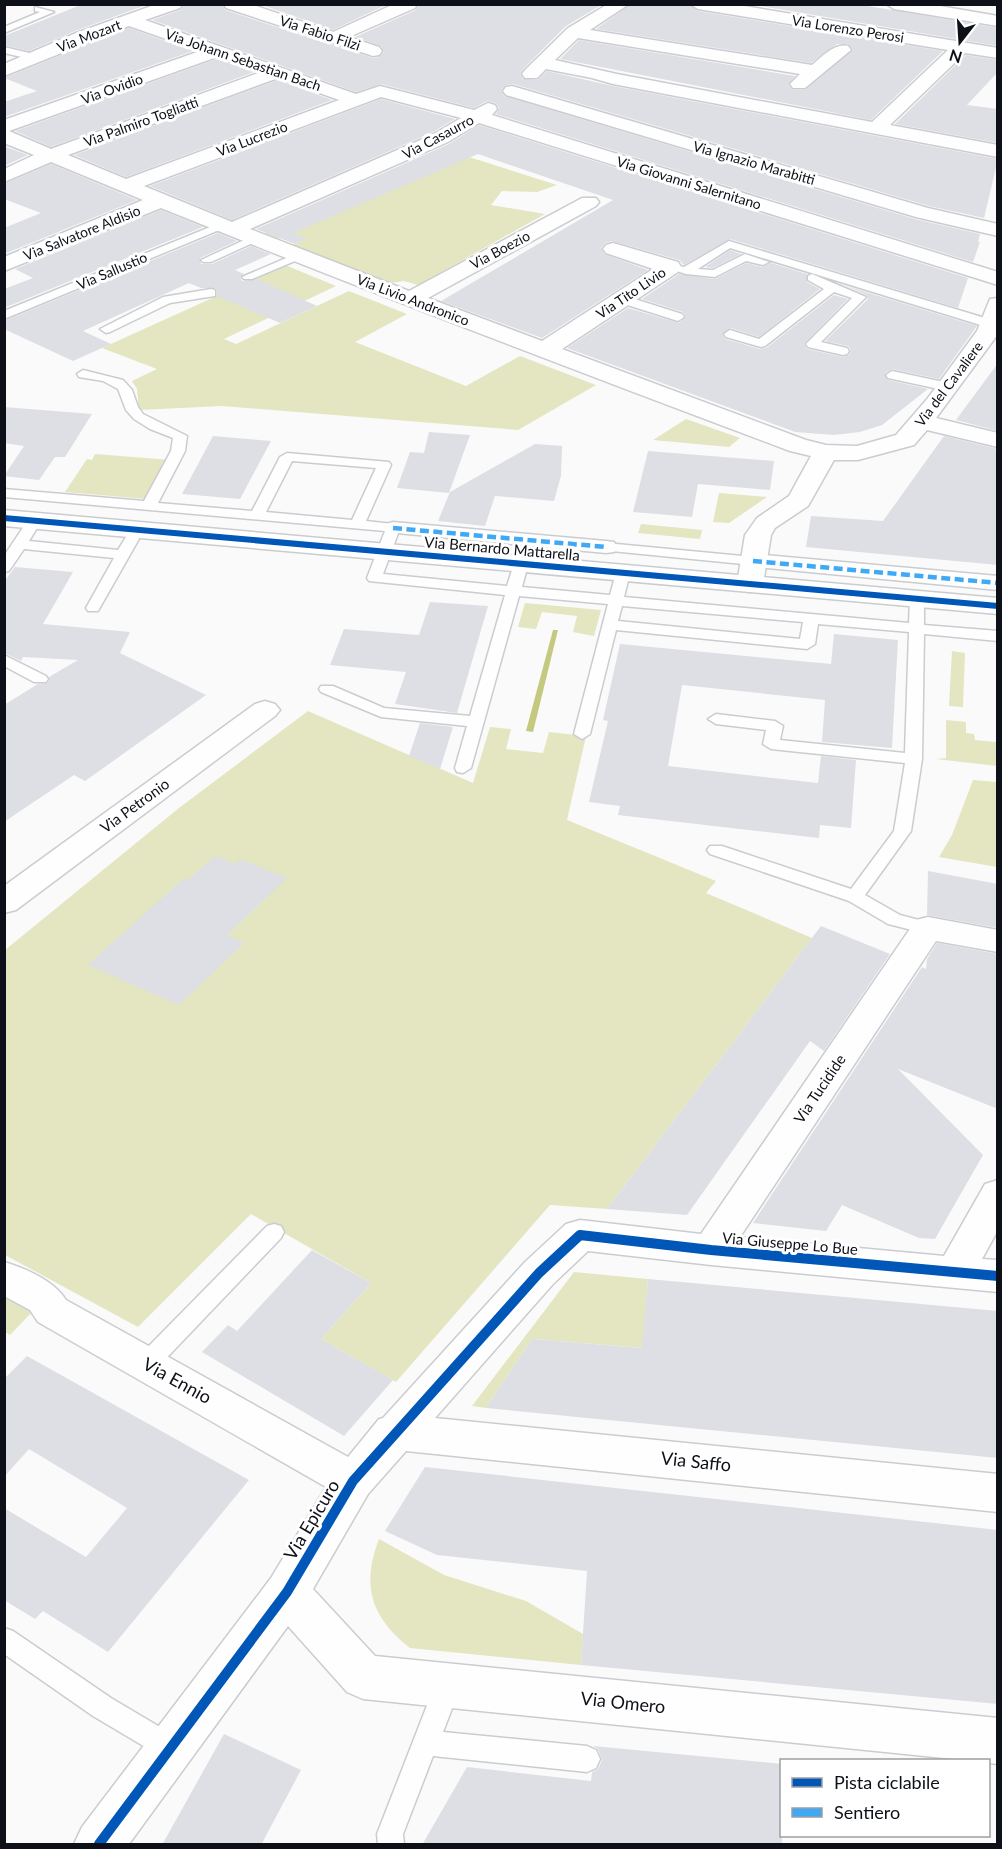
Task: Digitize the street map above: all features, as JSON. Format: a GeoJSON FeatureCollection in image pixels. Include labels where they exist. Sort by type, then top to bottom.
{"type":"FeatureCollection","features":[{"type":"Feature","properties":{"kind":"street","name":"Via Mozart"},"geometry":{"type":"LineString","coordinates":[[4,71],[174,4]]}},
{"type":"Feature","properties":{"kind":"street","name":"Via Fabio Filzi"},"geometry":{"type":"LineString","coordinates":[[232,4],[373,51]]}},
{"type":"Feature","properties":{"kind":"street"},"geometry":{"type":"LineString","coordinates":[[333,38],[409,4]]}},
{"type":"Feature","properties":{"kind":"street","name":"Via Casaurro"},"geometry":{"type":"LineString","coordinates":[[225,228],[441,138],[512,92],[574,32],[621,4]]}},
{"type":"Feature","properties":{"kind":"street","name":"Via Lorenzo Perosi"},"geometry":{"type":"LineString","coordinates":[[699,4],[998,53]]}},
{"type":"Feature","properties":{"kind":"street"},"geometry":{"type":"LineString","coordinates":[[894,4],[998,21]]}},
{"type":"Feature","properties":{"kind":"street","name":"Via Johann Sebastian Bach"},"geometry":{"type":"LineString","coordinates":[[129,20],[356,100]]}},
{"type":"Feature","properties":{"kind":"street"},"geometry":{"type":"LineString","coordinates":[[574,32],[814,71]]}},
{"type":"Feature","properties":{"kind":"street"},"geometry":{"type":"LineString","coordinates":[[875,129],[961,47]]}},
{"type":"Feature","properties":{"kind":"street"},"geometry":{"type":"LineString","coordinates":[[770,109],[842,50]]}},
{"type":"Feature","properties":{"kind":"street","name":"Via Ovidio"},"geometry":{"type":"LineString","coordinates":[[4,126],[219,51]]}},
{"type":"Feature","properties":{"kind":"street"},"geometry":{"type":"LineString","coordinates":[[543,63],[770,109],[998,151]]}},
{"type":"Feature","properties":{"kind":"street","name":"Via Palmiro Togliatti"},"geometry":{"type":"LineString","coordinates":[[4,176],[51,155],[279,72]]}},
{"type":"Feature","properties":{"kind":"street","name":"Via Lucrezio"},"geometry":{"type":"LineString","coordinates":[[124,187],[380,91]]}},
{"type":"Feature","properties":{"kind":"street","name":"Via Giovanni Salernitano"},"geometry":{"type":"LineString","coordinates":[[380,91],[477,116],[998,279]]}},
{"type":"Feature","properties":{"kind":"street","name":"Via Ignazio Marabitti"},"geometry":{"type":"LineString","coordinates":[[512,92],[923,213],[998,230]]}},
{"type":"Feature","properties":{"kind":"street","name":"Via Livio Andronico"},"geometry":{"type":"LineString","coordinates":[[4,136],[225,228],[543,351],[799,446],[826,452]]}},
{"type":"Feature","properties":{"kind":"street","name":"Via Salvatore Aldisio"},"geometry":{"type":"LineString","coordinates":[[4,265],[159,201]]}},
{"type":"Feature","properties":{"kind":"street","name":"Via Boezio"},"geometry":{"type":"LineString","coordinates":[[410,299],[589,202]]}},
{"type":"Feature","properties":{"kind":"street","name":"Via Tito Livio"},"geometry":{"type":"LineString","coordinates":[[614,249],[678,269]]}},
{"type":"Feature","properties":{"kind":"street","name":"Via Tito Livio"},"geometry":{"type":"LineString","coordinates":[[543,351],[622,299],[678,269]]}},
{"type":"Feature","properties":{"kind":"street","name":"Via del Cavaliere"},"geometry":{"type":"LineString","coordinates":[[826,452],[858,453],[905,440],[952,382],[988,332],[995,314]]}},
{"type":"Feature","properties":{"kind":"street"},"geometry":{"type":"LineString","coordinates":[[921,421],[998,440]]}},
{"type":"Feature","properties":{"kind":"street"},"geometry":{"type":"LineString","coordinates":[[826,452],[799,501],[765,523],[758,535],[752,573],[998,583]]}},
{"type":"Feature","properties":{"kind":"street","name":"Via Bernardo Mattarella"},"geometry":{"type":"LineString","coordinates":[[4,518],[137,530],[389,540],[521,564],[622,573],[752,573],[917,599],[998,606]]}},
{"type":"Feature","properties":{"kind":"street"},"geometry":{"type":"LineString","coordinates":[[389,540],[606,547]]}},
{"type":"Feature","properties":{"kind":"street","name":"Via Petronio"},"geometry":{"type":"LineString","coordinates":[[4,902],[265,710]]}},
{"type":"Feature","properties":{"kind":"street"},"geometry":{"type":"LineString","coordinates":[[928,928],[998,941]]}},
{"type":"Feature","properties":{"kind":"street","name":"Via Tucidide"},"geometry":{"type":"LineString","coordinates":[[711,1250],[928,928]]}},
{"type":"Feature","properties":{"kind":"street"},"geometry":{"type":"LineString","coordinates":[[955,1272],[998,1194]]}},
{"type":"Feature","properties":{"kind":"street","name":"Via Giuseppe Lo Bue"},"geometry":{"type":"LineString","coordinates":[[580,1235],[711,1250],[998,1276]]}},
{"type":"Feature","properties":{"kind":"street","name":"Via Epicuro"},"geometry":{"type":"LineString","coordinates":[[99,1845],[287,1592],[353,1480],[539,1273],[580,1235]]}},
{"type":"Feature","properties":{"kind":"street","name":"Via Ennio"},"geometry":{"type":"LineString","coordinates":[[4,1277],[44,1299],[52,1311],[353,1480]]}},
{"type":"Feature","properties":{"kind":"street","name":"Via Saffo"},"geometry":{"type":"LineString","coordinates":[[394,1432],[998,1493]]}},
{"type":"Feature","properties":{"kind":"street","name":"Via Omero"},"geometry":{"type":"LineString","coordinates":[[287,1592],[363,1677],[998,1741]]}},
{"type":"Feature","properties":{"kind":"lane"},"geometry":{"type":"LineString","coordinates":[[4,30],[49,12],[38,9]]}},
{"type":"Feature","properties":{"kind":"lane"},"geometry":{"type":"LineString","coordinates":[[4,50],[35,57]]}},
{"type":"Feature","properties":{"kind":"lane","name":"Via Sallustio"},"geometry":{"type":"LineString","coordinates":[[4,316],[225,228]]}},
{"type":"Feature","properties":{"kind":"lane"},"geometry":{"type":"LineString","coordinates":[[207,260],[254,239]]}},
{"type":"Feature","properties":{"kind":"lane"},"geometry":{"type":"LineString","coordinates":[[678,269],[729,244],[995,314]]}},
{"type":"Feature","properties":{"kind":"lane"},"geometry":{"type":"LineString","coordinates":[[248,277],[298,256]]}},
{"type":"Feature","properties":{"kind":"lane"},"geometry":{"type":"LineString","coordinates":[[678,269],[715,274],[745,257],[812,278],[832,288],[860,297],[812,344],[843,351]]}},
{"type":"Feature","properties":{"kind":"lane"},"geometry":{"type":"LineString","coordinates":[[730,334],[761,343],[832,288]]}},
{"type":"Feature","properties":{"kind":"lane"},"geometry":{"type":"LineString","coordinates":[[106,329],[167,300],[211,293]]}},
{"type":"Feature","properties":{"kind":"lane"},"geometry":{"type":"LineString","coordinates":[[622,299],[678,317]]}},
{"type":"Feature","properties":{"kind":"lane"},"geometry":{"type":"LineString","coordinates":[[896,369],[952,382]]}},
{"type":"Feature","properties":{"kind":"lane"},"geometry":{"type":"LineString","coordinates":[[83,374],[105,378],[123,386],[133,411],[142,420],[180,436],[178,451],[149,506]]}},
{"type":"Feature","properties":{"kind":"lane"},"geometry":{"type":"LineString","coordinates":[[257,516],[287,457],[384,465],[357,525]]}},
{"type":"Feature","properties":{"kind":"lane"},"geometry":{"type":"LineString","coordinates":[[4,494],[357,525],[389,540],[374,578],[998,636]]}},
{"type":"Feature","properties":{"kind":"lane"},"geometry":{"type":"LineString","coordinates":[[4,568],[36,520]]}},
{"type":"Feature","properties":{"kind":"lane"},"geometry":{"type":"LineString","coordinates":[[93,608],[137,530]]}},
{"type":"Feature","properties":{"kind":"lane"},"geometry":{"type":"LineString","coordinates":[[20,544],[123,555]]}},
{"type":"Feature","properties":{"kind":"lane"},"geometry":{"type":"LineString","coordinates":[[606,547],[752,573]]}},
{"type":"Feature","properties":{"kind":"lane"},"geometry":{"type":"LineString","coordinates":[[463,768],[521,564]]}},
{"type":"Feature","properties":{"kind":"lane"},"geometry":{"type":"LineString","coordinates":[[582,734],[622,573]]}},
{"type":"Feature","properties":{"kind":"lane"},"geometry":{"type":"LineString","coordinates":[[855,897],[902,831],[914,759],[917,599]]}},
{"type":"Feature","properties":{"kind":"lane"},"geometry":{"type":"LineString","coordinates":[[609,625],[807,644],[811,619]]}},
{"type":"Feature","properties":{"kind":"lane"},"geometry":{"type":"LineString","coordinates":[[4,660],[40,679]]}},
{"type":"Feature","properties":{"kind":"lane"},"geometry":{"type":"LineString","coordinates":[[327,689],[381,712],[477,722]]}},
{"type":"Feature","properties":{"kind":"lane"},"geometry":{"type":"LineString","coordinates":[[716,719],[775,726],[771,744],[914,759]]}},
{"type":"Feature","properties":{"kind":"lane"},"geometry":{"type":"LineString","coordinates":[[716,850],[855,897],[894,920],[928,928]]}},
{"type":"Feature","properties":{"kind":"lane"},"geometry":{"type":"LineString","coordinates":[[147,1363],[274,1232]]}},
{"type":"Feature","properties":{"kind":"lane"},"geometry":{"type":"LineString","coordinates":[[4,1639],[102,1707],[171,1748]]}},
{"type":"Feature","properties":{"kind":"lane"},"geometry":{"type":"LineString","coordinates":[[391,1845],[390,1834],[448,1685]]}},
{"type":"Feature","properties":{"kind":"lane"},"geometry":{"type":"LineString","coordinates":[[426,1743],[588,1759]]}},
{"type":"Feature","properties":{"kind":"shaded area"},"geometry":{"type":"Polygon","coordinates":[[[469,157],[557,185],[537,192],[502,191],[491,205],[545,214],[418,285],[404,281],[391,283],[293,245],[306,239],[292,233],[275,240],[262,234],[333,204],[469,157]]]}},
{"type":"Feature","properties":{"kind":"shaded area"},"geometry":{"type":"Polygon","coordinates":[[[285,265],[336,286],[224,339],[236,344],[349,291],[407,314],[355,342],[466,386],[520,356],[596,385],[518,430],[222,406],[139,410],[137,389],[132,381],[157,369],[102,348],[285,265]]]}},
{"type":"Feature","properties":{"kind":"shaded area"},"geometry":{"type":"Polygon","coordinates":[[[686,419],[740,438],[729,447],[653,440],[686,419]]]}},
{"type":"Feature","properties":{"kind":"shaded area"},"geometry":{"type":"Polygon","coordinates":[[[95,454],[171,460],[146,499],[65,492],[87,459],[92,460],[95,454]]]}},
{"type":"Feature","properties":{"kind":"shaded area"},"geometry":{"type":"Polygon","coordinates":[[[719,493],[767,497],[729,523],[713,522],[719,493]]]}},
{"type":"Feature","properties":{"kind":"shaded area"},"geometry":{"type":"Polygon","coordinates":[[[641,524],[702,530],[700,539],[638,533],[641,524]]]}},
{"type":"Feature","properties":{"kind":"shaded area"},"geometry":{"type":"Polygon","coordinates":[[[525,603],[601,610],[594,636],[573,632],[577,616],[542,612],[536,629],[518,627],[525,603]]]}},
{"type":"Feature","properties":{"kind":"shaded area"},"geometry":{"type":"Polygon","coordinates":[[[553,630],[558,630],[533,732],[526,731],[553,630]]]}},
{"type":"Feature","properties":{"kind":"shaded area"},"geometry":{"type":"Polygon","coordinates":[[[952,651],[965,653],[963,707],[949,706],[952,651]]]}},
{"type":"Feature","properties":{"kind":"shaded area"},"geometry":{"type":"Polygon","coordinates":[[[308,711],[473,783],[490,727],[511,729],[506,749],[543,753],[549,732],[586,736],[567,820],[716,881],[706,893],[812,938],[607,1209],[550,1205],[396,1382],[321,1339],[371,1283],[251,1214],[138,1327],[5,1255],[5,950],[179,808],[308,711]]]}},
{"type":"Feature","properties":{"kind":"shaded area"},"geometry":{"type":"Polygon","coordinates":[[[946,720],[966,722],[966,733],[974,734],[975,740],[996,742],[997,739],[997,766],[936,759],[946,758],[946,720]]]}},
{"type":"Feature","properties":{"kind":"shaded area"},"geometry":{"type":"Polygon","coordinates":[[[973,780],[997,782],[997,867],[939,857],[952,835],[973,780]]]}},
{"type":"Feature","properties":{"kind":"shaded area"},"geometry":{"type":"Polygon","coordinates":[[[574,1272],[648,1279],[643,1348],[532,1339],[486,1408],[472,1406],[574,1272]]]}},
{"type":"Feature","properties":{"kind":"shaded area"},"geometry":{"type":"Polygon","coordinates":[[[5,1294],[33,1311],[10,1335],[5,1332],[5,1294]]]}},
{"type":"Feature","properties":{"kind":"shaded area"},"geometry":{"type":"Polygon","coordinates":[[[379,1539],[444,1575],[526,1601],[583,1634],[581,1665],[410,1648],[386,1624],[373,1600],[371,1571],[379,1539]]]}},
{"type":"Feature","properties":{"kind":"building"},"geometry":{"type":"Polygon","coordinates":[[[83,4],[149,4],[75,31],[29,51],[4,45],[4,36],[83,4]]]}},
{"type":"Feature","properties":{"kind":"building"},"geometry":{"type":"Polygon","coordinates":[[[184,4],[222,4],[225,10],[373,58],[379,57],[384,52],[381,46],[355,37],[416,10],[419,4],[603,4],[566,26],[523,69],[520,74],[523,79],[537,80],[547,71],[613,86],[998,159],[984,218],[929,206],[513,84],[506,85],[501,90],[504,96],[915,219],[980,234],[978,242],[980,242],[973,262],[496,114],[499,108],[496,103],[487,101],[474,108],[381,84],[356,92],[152,20],[181,10],[184,4]]]}},
{"type":"Feature","properties":{"kind":"building"},"geometry":{"type":"Polygon","coordinates":[[[259,4],[388,4],[333,30],[259,4]]]}},
{"type":"Feature","properties":{"kind":"building"},"geometry":{"type":"Polygon","coordinates":[[[631,4],[688,4],[698,11],[943,51],[871,120],[560,59],[579,40],[795,76],[788,85],[793,90],[805,90],[853,50],[848,44],[837,44],[811,63],[596,29],[631,4]]]}},
{"type":"Feature","properties":{"kind":"building"},"geometry":{"type":"Polygon","coordinates":[[[749,4],[855,4],[892,10],[998,28],[998,46],[749,4]]]}},
{"type":"Feature","properties":{"kind":"building"},"geometry":{"type":"Polygon","coordinates":[[[129,28],[193,51],[4,117],[4,102],[37,91],[4,78],[129,28]]]}},
{"type":"Feature","properties":{"kind":"building"},"geometry":{"type":"Polygon","coordinates":[[[966,55],[998,60],[998,72],[967,105],[998,109],[998,143],[895,124],[966,55]]]}},
{"type":"Feature","properties":{"kind":"building"},"geometry":{"type":"Polygon","coordinates":[[[217,59],[254,72],[51,147],[15,131],[217,59]]]}},
{"type":"Feature","properties":{"kind":"building"},"geometry":{"type":"Polygon","coordinates":[[[278,80],[332,100],[126,177],[74,155],[278,80]]]}},
{"type":"Feature","properties":{"kind":"building"},"geometry":{"type":"Polygon","coordinates":[[[381,99],[455,119],[433,132],[232,220],[150,186],[381,99]]]}},
{"type":"Feature","properties":{"kind":"building"},"geometry":{"type":"Polygon","coordinates":[[[479,125],[968,278],[958,308],[730,239],[684,265],[679,260],[612,241],[605,243],[601,248],[604,254],[648,270],[542,338],[441,301],[613,200],[478,154],[293,233],[307,239],[295,244],[256,229],[449,144],[479,125]]]}},
{"type":"Feature","properties":{"kind":"building"},"geometry":{"type":"Polygon","coordinates":[[[4,146],[28,155],[4,166],[4,146]]]}},
{"type":"Feature","properties":{"kind":"building"},"geometry":{"type":"Polygon","coordinates":[[[51,164],[137,200],[4,254],[4,228],[41,213],[4,199],[4,184],[51,164]]]}},
{"type":"Feature","properties":{"kind":"building"},"geometry":{"type":"Polygon","coordinates":[[[161,210],[203,227],[4,308],[4,289],[33,278],[15,269],[161,210]]]}},
{"type":"Feature","properties":{"kind":"building"},"geometry":{"type":"Polygon","coordinates":[[[218,233],[237,241],[200,258],[201,264],[212,264],[251,246],[271,254],[235,270],[244,274],[240,277],[242,281],[257,279],[317,306],[280,323],[217,296],[216,288],[201,288],[189,283],[83,331],[111,344],[73,361],[4,329],[4,321],[218,233]]]}},
{"type":"Feature","properties":{"kind":"building"},"geometry":{"type":"Polygon","coordinates":[[[730,250],[741,254],[713,268],[705,267],[730,250]]]}},
{"type":"Feature","properties":{"kind":"building"},"geometry":{"type":"Polygon","coordinates":[[[746,263],[762,267],[771,263],[807,274],[807,282],[820,289],[759,337],[731,328],[722,334],[725,339],[760,349],[766,348],[834,295],[848,299],[804,344],[807,349],[843,357],[849,355],[851,350],[848,346],[825,341],[868,299],[867,295],[846,286],[977,326],[939,379],[892,369],[885,373],[888,380],[928,389],[882,425],[860,432],[834,435],[795,432],[567,348],[628,308],[679,323],[686,317],[683,312],[642,299],[679,274],[715,279],[746,263]]]}},
{"type":"Feature","properties":{"kind":"building"},"geometry":{"type":"Polygon","coordinates":[[[998,363],[998,431],[956,420],[998,363]]]}},
{"type":"Feature","properties":{"kind":"building"},"geometry":{"type":"Polygon","coordinates":[[[4,407],[92,414],[65,457],[55,457],[39,480],[4,476],[24,446],[4,443],[4,407]]]}},
{"type":"Feature","properties":{"kind":"building"},"geometry":{"type":"Polygon","coordinates":[[[429,432],[470,435],[449,493],[397,488],[410,452],[424,453],[429,432]]]}},
{"type":"Feature","properties":{"kind":"building"},"geometry":{"type":"Polygon","coordinates":[[[213,436],[271,441],[240,499],[182,494],[213,436]]]}},
{"type":"Feature","properties":{"kind":"building"},"geometry":{"type":"Polygon","coordinates":[[[944,436],[998,449],[998,565],[806,547],[811,516],[883,521],[944,436]]]}},
{"type":"Feature","properties":{"kind":"building"},"geometry":{"type":"Polygon","coordinates":[[[535,444],[562,446],[561,476],[554,501],[495,496],[485,526],[438,521],[450,492],[535,444]]]}},
{"type":"Feature","properties":{"kind":"building"},"geometry":{"type":"Polygon","coordinates":[[[648,451],[774,461],[770,490],[698,484],[692,517],[633,512],[648,451]]]}},
{"type":"Feature","properties":{"kind":"building"},"geometry":{"type":"Polygon","coordinates":[[[15,567],[73,572],[43,624],[130,632],[120,653],[206,695],[85,781],[74,775],[4,822],[4,705],[38,684],[48,683],[49,677],[78,660],[23,657],[21,661],[4,653],[4,582],[15,567]]]}},
{"type":"Feature","properties":{"kind":"building"},"geometry":{"type":"Polygon","coordinates":[[[430,602],[488,606],[457,713],[395,704],[406,672],[330,665],[344,629],[419,635],[430,602]]]}},
{"type":"Feature","properties":{"kind":"building"},"geometry":{"type":"Polygon","coordinates":[[[834,634],[898,640],[892,748],[822,742],[825,700],[682,685],[668,766],[818,783],[821,756],[856,760],[851,828],[820,825],[819,838],[618,815],[620,806],[589,802],[608,721],[603,720],[620,644],[831,664],[834,634]]]}},
{"type":"Feature","properties":{"kind":"building"},"geometry":{"type":"Polygon","coordinates":[[[420,723],[453,727],[440,769],[409,756],[420,723]]]}},
{"type":"Feature","properties":{"kind":"building"},"geometry":{"type":"Polygon","coordinates":[[[215,856],[235,864],[240,859],[287,878],[227,935],[244,943],[179,1005],[88,965],[183,879],[188,880],[215,856]]]}},
{"type":"Feature","properties":{"kind":"building"},"geometry":{"type":"Polygon","coordinates":[[[928,871],[998,884],[998,928],[927,915],[928,871]]]}},
{"type":"Feature","properties":{"kind":"building"},"geometry":{"type":"Polygon","coordinates":[[[821,926],[890,954],[824,1051],[810,1041],[687,1215],[607,1209],[821,926]]]}},
{"type":"Feature","properties":{"kind":"building"},"geometry":{"type":"Polygon","coordinates":[[[937,943],[998,954],[998,1109],[898,1069],[983,1155],[935,1239],[919,1238],[842,1205],[826,1231],[753,1223],[922,967],[926,969],[927,959],[937,943]]]}},
{"type":"Feature","properties":{"kind":"building"},"geometry":{"type":"Polygon","coordinates":[[[312,1250],[371,1283],[321,1339],[393,1380],[344,1436],[202,1352],[228,1325],[237,1331],[312,1250]]]}},
{"type":"Feature","properties":{"kind":"building"},"geometry":{"type":"Polygon","coordinates":[[[648,1279],[998,1311],[998,1458],[486,1408],[532,1339],[642,1348],[648,1279]]]}},
{"type":"Feature","properties":{"kind":"building"},"geometry":{"type":"Polygon","coordinates":[[[27,1356],[249,1480],[108,1652],[43,1611],[35,1619],[4,1600],[4,1508],[86,1557],[127,1508],[29,1449],[4,1477],[4,1379],[27,1356]]]}},
{"type":"Feature","properties":{"kind":"building"},"geometry":{"type":"Polygon","coordinates":[[[425,1467],[998,1530],[998,1704],[581,1665],[587,1571],[437,1555],[385,1531],[425,1467]]]}},
{"type":"Feature","properties":{"kind":"building"},"geometry":{"type":"Polygon","coordinates":[[[224,1734],[301,1770],[261,1845],[162,1845],[224,1734]]]}},
{"type":"Feature","properties":{"kind":"building"},"geometry":{"type":"Polygon","coordinates":[[[593,1746],[780,1764],[780,1837],[782,1837],[782,1845],[422,1845],[467,1767],[591,1781],[592,1772],[598,1769],[602,1760],[598,1749],[593,1746]]]}},
{"type":"Feature","properties":{"kind":"marked path"},"geometry":{"type":"LineString","coordinates":[[393,528],[606,547]]}},
{"type":"Feature","properties":{"kind":"marked path"},"geometry":{"type":"LineString","coordinates":[[753,561],[998,583]]}},
{"type":"Feature","properties":{"kind":"cycle path"},"geometry":{"type":"LineString","coordinates":[[4,518],[998,606]]}},
{"type":"Feature","properties":{"kind":"cycle path"},"geometry":{"type":"LineString","coordinates":[[99,1844],[287,1592],[353,1481],[539,1273],[580,1235],[711,1250],[998,1276]]}}]}
